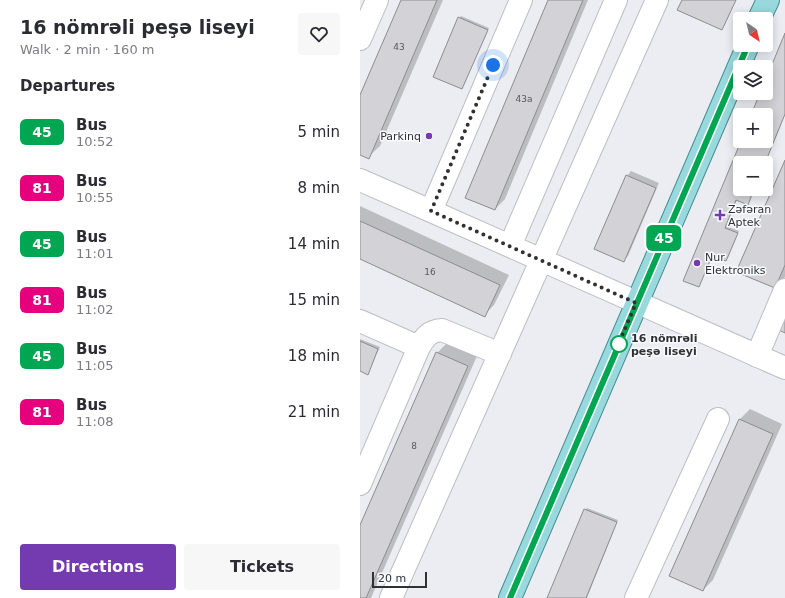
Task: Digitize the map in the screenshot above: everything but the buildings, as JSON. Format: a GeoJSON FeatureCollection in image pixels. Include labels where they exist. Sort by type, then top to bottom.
{"type":"FeatureCollection","features":[{"type":"Feature","properties":{"kind":"main road"},"geometry":{"type":"LineString","coordinates":[[762,12],[768,0]]}},
{"type":"Feature","properties":{"kind":"main road"},"geometry":{"type":"LineString","coordinates":[[510,598],[745,52]]}},
{"type":"Feature","properties":{"kind":"street"},"geometry":{"type":"LineString","coordinates":[[360,40],[377,0]]}},
{"type":"Feature","properties":{"kind":"street"},"geometry":{"type":"LineString","coordinates":[[431,211],[521,0]]}},
{"type":"Feature","properties":{"kind":"street"},"geometry":{"type":"LineString","coordinates":[[510,246],[616,0]]}},
{"type":"Feature","properties":{"kind":"street"},"geometry":{"type":"LineString","coordinates":[[391,598],[657,0]]}},
{"type":"Feature","properties":{"kind":"street"},"geometry":{"type":"LineString","coordinates":[[360,180],[785,368]]}},
{"type":"Feature","properties":{"kind":"street"},"geometry":{"type":"LineString","coordinates":[[757,356],[785,290]]}},
{"type":"Feature","properties":{"kind":"street"},"geometry":{"type":"LineString","coordinates":[[360,321],[419,347]]}},
{"type":"Feature","properties":{"kind":"street"},"geometry":{"type":"LineString","coordinates":[[360,484],[368,442],[426,335],[434,330],[442,330],[500,354]]}},
{"type":"Feature","properties":{"kind":"street"},"geometry":{"type":"LineString","coordinates":[[636,598],[718,419]]}},
{"type":"Feature","properties":{"kind":"bus line","name":"45"},"geometry":{"type":"LineString","coordinates":[[510,598],[642,288],[745,52]]}},
{"type":"Feature","properties":{"kind":"place","name":"Parkinq"},"geometry":{"type":"Point","coordinates":[429,136]}},
{"type":"Feature","properties":{"kind":"place","name":"Zəfəran Aptek"},"geometry":{"type":"Point","coordinates":[720,215]}},
{"type":"Feature","properties":{"kind":"place","name":"Nur Elektroniks"},"geometry":{"type":"Point","coordinates":[697,263]}},
{"type":"Feature","properties":{"kind":"place","name":"16 nömrəli peşə liseyi"},"geometry":{"type":"Point","coordinates":[619,344]}},
{"type":"Feature","properties":{"kind":"route"},"geometry":{"type":"LineString","coordinates":[[493,65],[431,211],[636,303],[618,345],[619,344]]}}]}
